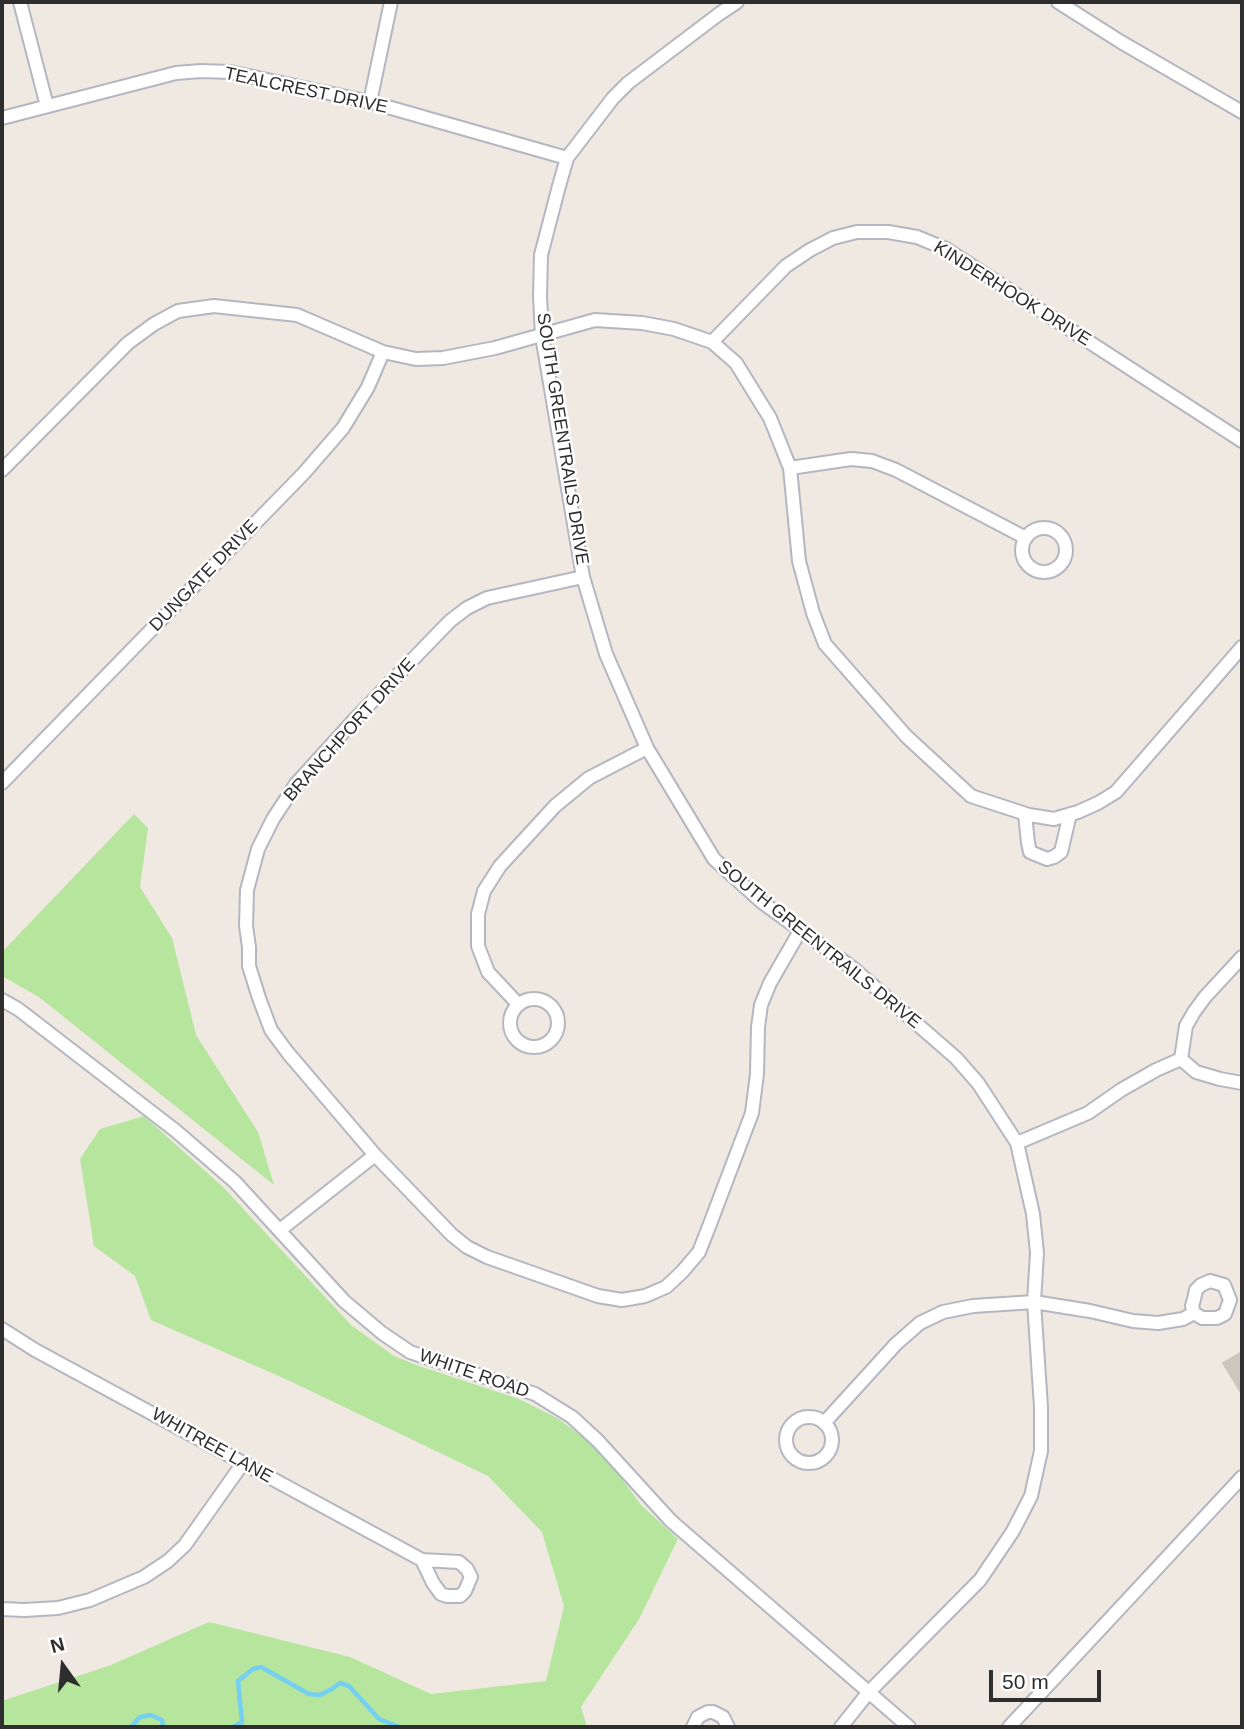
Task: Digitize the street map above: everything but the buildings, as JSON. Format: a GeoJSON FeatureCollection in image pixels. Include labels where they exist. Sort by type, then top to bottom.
{"type":"FeatureCollection","features":[{"type":"Feature","properties":{"kind":"street"},"geometry":{"type":"LineString","coordinates":[[20,2],[47,106]]}},
{"type":"Feature","properties":{"kind":"street"},"geometry":{"type":"LineString","coordinates":[[370,102],[391,2]]}},
{"type":"Feature","properties":{"kind":"street","name":"SOUTH GREENTRAILS DRIVE"},"geometry":{"type":"LineString","coordinates":[[737,2],[628,83],[606,107],[567,158],[541,255],[542,336],[583,577],[606,654],[647,748],[714,859],[763,904],[854,969],[956,1058],[978,1083],[1017,1143],[1033,1214],[1037,1253],[1034,1302],[1040,1384],[1041,1451],[1031,1496],[1013,1531],[981,1580],[868,1693],[841,1727]]}},
{"type":"Feature","properties":{"kind":"street"},"geometry":{"type":"LineString","coordinates":[[1058,2],[1242,112]]}},
{"type":"Feature","properties":{"kind":"street","name":"TEALCREST DRIVE"},"geometry":{"type":"LineString","coordinates":[[2,118],[176,73],[230,72],[370,102],[567,158]]}},
{"type":"Feature","properties":{"kind":"street","name":"KINDERHOOK DRIVE"},"geometry":{"type":"LineString","coordinates":[[712,342],[786,267],[832,238],[857,232],[888,232],[917,237],[946,249],[1242,441]]}},
{"type":"Feature","properties":{"kind":"street"},"geometry":{"type":"LineString","coordinates":[[2,470],[128,343],[178,311],[215,306],[297,315],[383,352],[416,359],[443,358],[495,348],[595,320],[642,323],[674,329],[712,342],[736,363],[770,418],[790,468],[799,561],[813,613],[825,644],[906,736],[971,796],[1025,814],[1054,818],[1098,803],[1116,792],[1242,647]]}},
{"type":"Feature","properties":{"kind":"street","name":"DUNGATE DRIVE"},"geometry":{"type":"LineString","coordinates":[[2,783],[304,473],[343,428],[368,387],[383,352]]}},
{"type":"Feature","properties":{"kind":"street"},"geometry":{"type":"LineString","coordinates":[[790,468],[851,459],[872,461],[896,470],[1026,538]]}},
{"type":"Feature","properties":{"kind":"street","name":"BRANCHPORT DRIVE"},"geometry":{"type":"LineString","coordinates":[[583,577],[511,591],[487,598],[467,608],[450,621],[296,784],[273,819],[258,849],[247,890],[249,966],[271,1030],[375,1156],[467,1247],[487,1257],[598,1296],[622,1300],[645,1296],[666,1287],[699,1252],[752,1114],[761,1005],[800,931]]}},
{"type":"Feature","properties":{"kind":"street"},"geometry":{"type":"LineString","coordinates":[[518,1004],[488,972],[478,946],[478,914],[484,891],[500,866],[555,806],[589,778],[647,748]]}},
{"type":"Feature","properties":{"kind":"street"},"geometry":{"type":"LineString","coordinates":[[1025,814],[1030,852],[1047,859],[1061,852],[1070,814]]}},
{"type":"Feature","properties":{"kind":"street"},"geometry":{"type":"LineString","coordinates":[[1181,1059],[1186,1026],[1194,1012],[1242,957]]}},
{"type":"Feature","properties":{"kind":"street","name":"WHITE ROAD"},"geometry":{"type":"LineString","coordinates":[[2,1000],[18,1009],[176,1131],[235,1182],[344,1301],[382,1333],[410,1352],[535,1394],[572,1417],[598,1441],[671,1521],[909,1727]]}},
{"type":"Feature","properties":{"kind":"street"},"geometry":{"type":"LineString","coordinates":[[1017,1143],[1088,1113],[1121,1090],[1181,1059]]}},
{"type":"Feature","properties":{"kind":"street"},"geometry":{"type":"LineString","coordinates":[[1181,1059],[1196,1072],[1242,1083]]}},
{"type":"Feature","properties":{"kind":"street"},"geometry":{"type":"LineString","coordinates":[[280,1230],[375,1156]]}},
{"type":"Feature","properties":{"kind":"street"},"geometry":{"type":"LineString","coordinates":[[824,1423],[896,1344],[920,1323],[943,1312],[973,1306],[1034,1302],[1133,1321],[1158,1323],[1183,1319],[1194,1313]]}},
{"type":"Feature","properties":{"kind":"street","name":"WHITREE LANE"},"geometry":{"type":"LineString","coordinates":[[2,1329],[34,1350],[422,1560]]}},
{"type":"Feature","properties":{"kind":"street"},"geometry":{"type":"LineString","coordinates":[[2,1609],[58,1608],[90,1600],[145,1577],[185,1545],[243,1463]]}},
{"type":"Feature","properties":{"kind":"street"},"geometry":{"type":"LineString","coordinates":[[1009,1727],[1242,1477]]}},
{"type":"Feature","properties":{"kind":"street"},"geometry":{"type":"LineString","coordinates":[[693,1727],[698,1717],[713,1712],[723,1717],[728,1727]]}},
{"type":"Feature","properties":{"kind":"green space"},"geometry":{"type":"Polygon","coordinates":[[[134,814],[148,828],[140,887],[172,938],[196,1035],[258,1132],[274,1185],[39,997],[2,976],[2,952],[134,814]]]}},
{"type":"Feature","properties":{"kind":"green space"},"geometry":{"type":"Polygon","coordinates":[[[144,1116],[223,1187],[351,1325],[394,1356],[519,1399],[557,1418],[586,1439],[619,1475],[641,1505],[678,1539],[639,1619],[581,1707],[587,1727],[2,1727],[2,1701],[111,1665],[209,1622],[350,1657],[431,1694],[546,1681],[564,1606],[542,1532],[488,1476],[290,1381],[151,1320],[135,1276],[94,1246],[80,1159],[100,1129],[144,1116]]]}},
{"type":"Feature","properties":{"kind":"waterway"},"geometry":{"type":"LineString","coordinates":[[233,1727],[242,1722],[238,1681],[253,1669],[261,1667],[309,1694],[320,1695],[340,1683],[349,1686],[379,1719],[400,1727]]}},
{"type":"Feature","properties":{"kind":"waterway"},"geometry":{"type":"LineString","coordinates":[[131,1727],[140,1717],[151,1715],[162,1720],[163,1727]]}}]}
